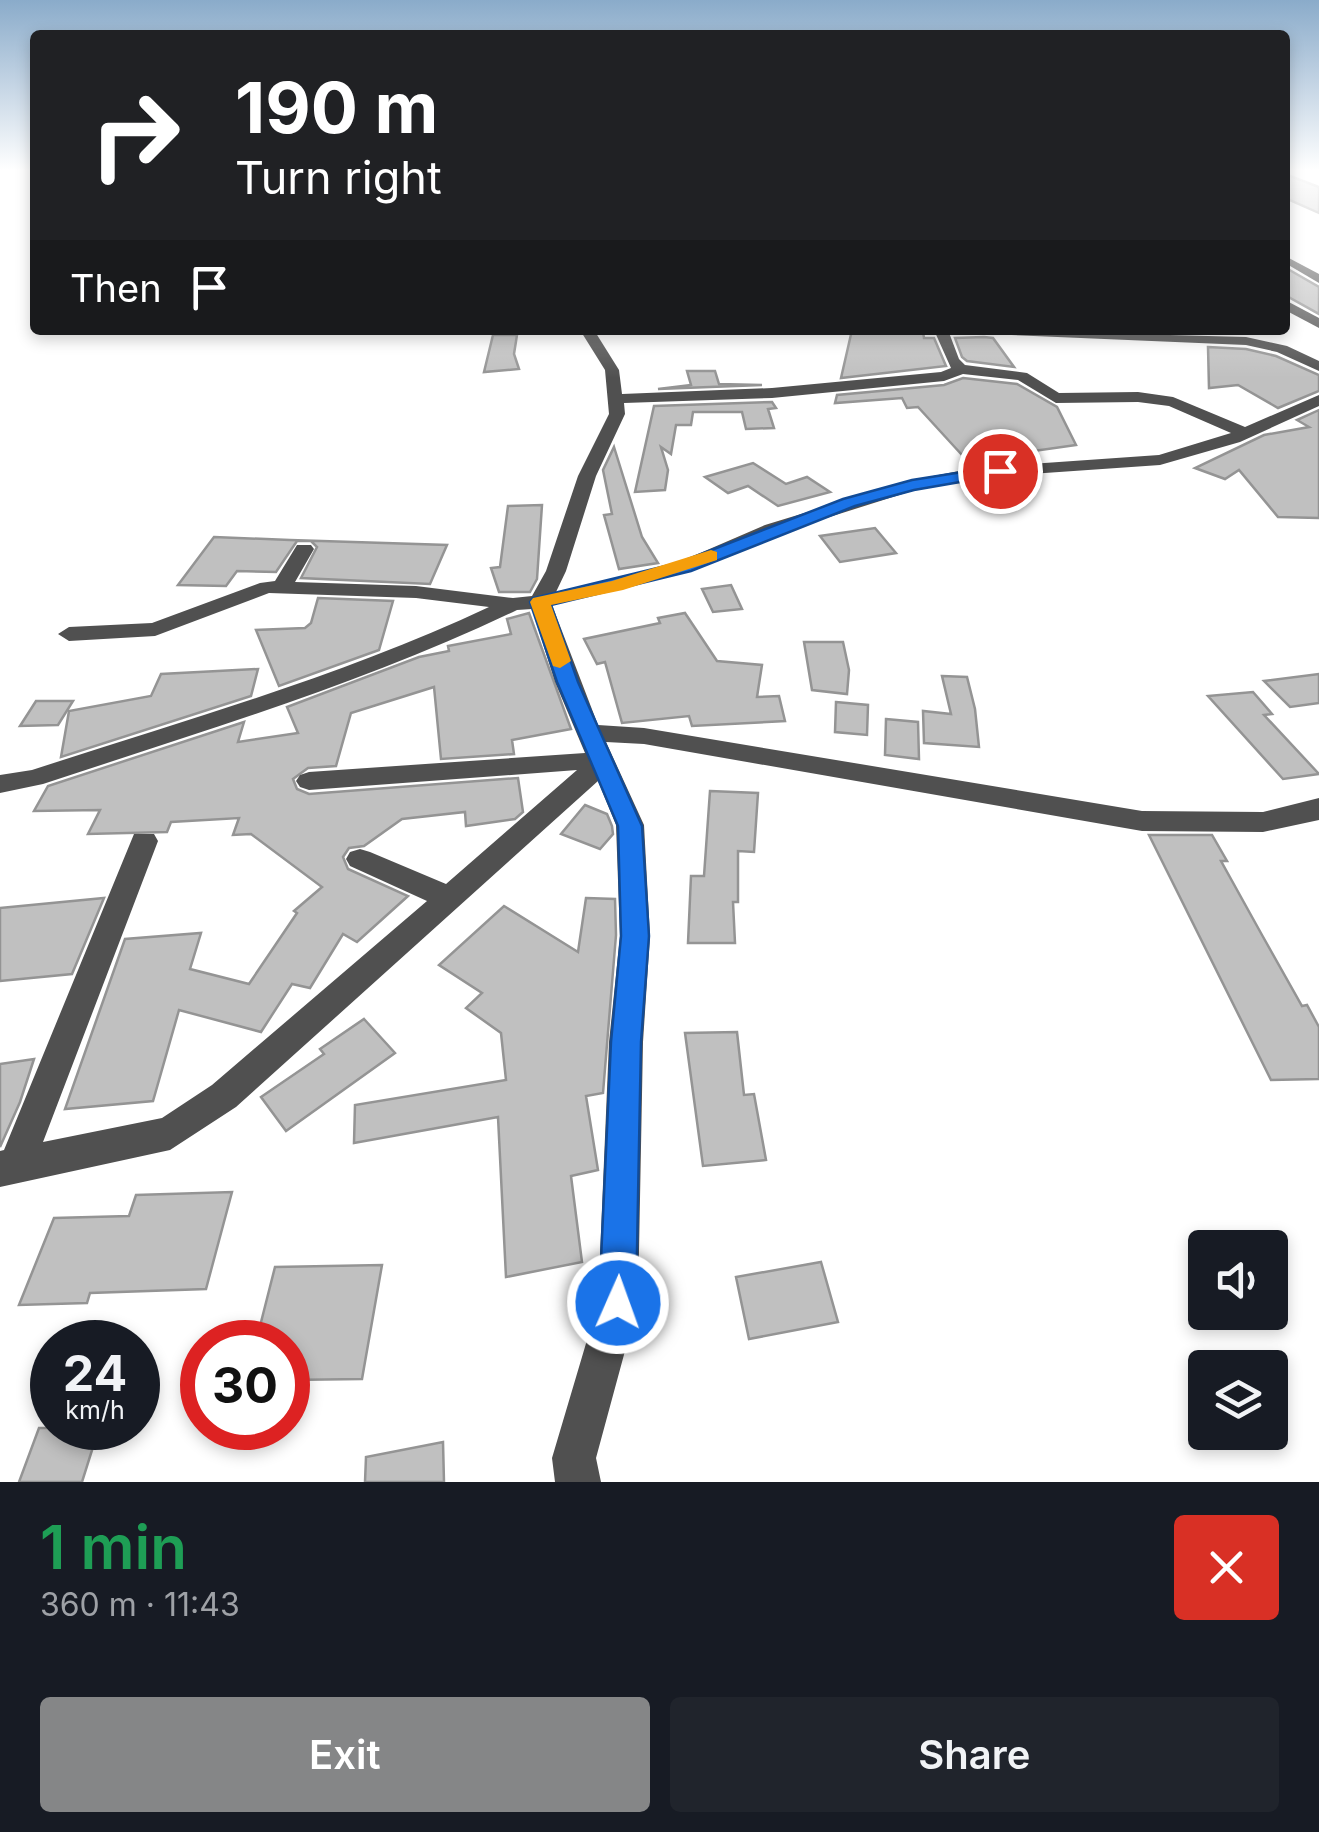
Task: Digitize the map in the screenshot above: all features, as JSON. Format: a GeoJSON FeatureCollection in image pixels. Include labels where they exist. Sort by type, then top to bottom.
{"type":"FeatureCollection","features":[{"type":"Feature","properties":{"kind":"street"},"geometry":{"type":"LineString","coordinates":[[1290,258],[1319,259]]}},
{"type":"Feature","properties":{"kind":"street"},"geometry":{"type":"LineString","coordinates":[[1290,261],[1319,279]]}},
{"type":"Feature","properties":{"kind":"street"},"geometry":{"type":"LineString","coordinates":[[1290,307],[1319,324]]}},
{"type":"Feature","properties":{"kind":"street"},"geometry":{"type":"LineString","coordinates":[[526,603],[556,572],[586,476],[616,414],[612,370],[590,335]]}},
{"type":"Feature","properties":{"kind":"street"},"geometry":{"type":"LineString","coordinates":[[943,335],[952,361],[961,369]]}},
{"type":"Feature","properties":{"kind":"street"},"geometry":{"type":"LineString","coordinates":[[1104,335],[1246,341],[1282,349],[1319,367]]}},
{"type":"Feature","properties":{"kind":"street"},"geometry":{"type":"LineString","coordinates":[[616,399],[772,393],[926,378],[961,369],[1022,376],[1056,398],[1138,396],[1172,402],[1244,433]]}},
{"type":"Feature","properties":{"kind":"street"},"geometry":{"type":"LineString","coordinates":[[0,784],[34,778],[323,684],[526,603],[684,567],[772,530],[912,485],[974,472],[1160,460],[1244,433],[1319,400]]}},
{"type":"Feature","properties":{"kind":"street"},"geometry":{"type":"LineString","coordinates":[[282,587],[304,548]]}},
{"type":"Feature","properties":{"kind":"street"},"geometry":{"type":"LineString","coordinates":[[69,634],[156,629],[266,587],[416,592],[526,603]]}},
{"type":"Feature","properties":{"kind":"street"},"geometry":{"type":"LineString","coordinates":[[526,603],[630,826],[635,936],[626,1042],[618,1303],[574,1458],[578,1482]]}},
{"type":"Feature","properties":{"kind":"street"},"geometry":{"type":"LineString","coordinates":[[309,782],[660,738],[1142,821],[1264,822],[1314,812],[1319,807]]}},
{"type":"Feature","properties":{"kind":"street"},"geometry":{"type":"LineString","coordinates":[[8,1166],[170,1133],[224,1096],[576,788],[596,747]]}},
{"type":"Feature","properties":{"kind":"street"},"geometry":{"type":"LineString","coordinates":[[8,1166],[144,840]]}},
{"type":"Feature","properties":{"kind":"street"},"geometry":{"type":"LineString","coordinates":[[360,859],[450,898]]}},
{"type":"Feature","properties":{"kind":"building"},"geometry":{"type":"Polygon","coordinates":[[[1290,270],[1319,287],[1319,314],[1290,298],[1290,270]]]}},
{"type":"Feature","properties":{"kind":"building"},"geometry":{"type":"Polygon","coordinates":[[[493,335],[517,335],[514,354],[519,369],[484,372],[493,335]]]}},
{"type":"Feature","properties":{"kind":"building"},"geometry":{"type":"Polygon","coordinates":[[[851,335],[934,338],[946,366],[841,378],[851,335]]]}},
{"type":"Feature","properties":{"kind":"building"},"geometry":{"type":"Polygon","coordinates":[[[955,338],[993,338],[1014,367],[962,357],[955,338]]]}},
{"type":"Feature","properties":{"kind":"building"},"geometry":{"type":"Polygon","coordinates":[[[1208,347],[1246,349],[1276,356],[1319,375],[1319,391],[1278,408],[1238,385],[1209,388],[1208,347]]]}},
{"type":"Feature","properties":{"kind":"building"},"geometry":{"type":"Polygon","coordinates":[[[687,371],[715,371],[719,384],[762,385],[658,389],[691,385],[687,371]]]}},
{"type":"Feature","properties":{"kind":"building"},"geometry":{"type":"Polygon","coordinates":[[[963,378],[1017,384],[1057,407],[1076,445],[1012,454],[1008,450],[962,455],[918,407],[907,408],[902,398],[835,403],[837,395],[944,385],[963,378]]]}},
{"type":"Feature","properties":{"kind":"building"},"geometry":{"type":"Polygon","coordinates":[[[772,402],[776,408],[768,409],[774,428],[746,429],[742,412],[693,412],[691,425],[676,425],[671,454],[661,447],[668,470],[665,490],[635,492],[654,406],[772,402]]]}},
{"type":"Feature","properties":{"kind":"building"},"geometry":{"type":"Polygon","coordinates":[[[1319,410],[1319,518],[1278,517],[1239,470],[1225,479],[1195,468],[1264,435],[1309,427],[1297,420],[1319,410]]]}},
{"type":"Feature","properties":{"kind":"building"},"geometry":{"type":"Polygon","coordinates":[[[614,447],[642,537],[658,563],[619,569],[604,515],[612,514],[603,470],[614,447]]]}},
{"type":"Feature","properties":{"kind":"building"},"geometry":{"type":"Polygon","coordinates":[[[753,463],[786,484],[807,477],[830,492],[778,506],[748,486],[728,493],[705,477],[753,463]]]}},
{"type":"Feature","properties":{"kind":"building"},"geometry":{"type":"Polygon","coordinates":[[[542,505],[537,579],[530,592],[499,592],[491,568],[500,567],[508,506],[542,505]]]}},
{"type":"Feature","properties":{"kind":"building"},"geometry":{"type":"Polygon","coordinates":[[[875,528],[896,553],[840,562],[820,536],[875,528]]]}},
{"type":"Feature","properties":{"kind":"building"},"geometry":{"type":"Polygon","coordinates":[[[214,537],[447,545],[430,584],[301,578],[317,547],[311,541],[297,541],[276,572],[237,571],[226,586],[178,585],[214,537]]]}},
{"type":"Feature","properties":{"kind":"building"},"geometry":{"type":"Polygon","coordinates":[[[731,585],[742,609],[713,612],[702,589],[731,585]]]}},
{"type":"Feature","properties":{"kind":"building"},"geometry":{"type":"Polygon","coordinates":[[[318,598],[393,601],[379,650],[279,686],[256,630],[305,628],[311,623],[318,598]]]}},
{"type":"Feature","properties":{"kind":"building"},"geometry":{"type":"Polygon","coordinates":[[[529,613],[571,729],[512,740],[514,754],[441,759],[434,687],[351,713],[336,766],[308,768],[293,779],[297,789],[309,794],[518,778],[523,812],[515,819],[466,826],[465,812],[402,819],[364,846],[349,848],[343,857],[348,869],[408,896],[357,942],[343,934],[310,988],[292,984],[261,1032],[179,1010],[153,1101],[65,1109],[125,939],[201,933],[190,969],[249,984],[297,913],[294,911],[322,887],[251,834],[233,835],[239,818],[171,822],[167,832],[88,834],[100,810],[34,811],[48,786],[244,722],[238,742],[298,733],[287,707],[419,657],[449,651],[448,646],[511,634],[507,619],[529,613]]]}},
{"type":"Feature","properties":{"kind":"building"},"geometry":{"type":"Polygon","coordinates":[[[685,613],[717,661],[762,665],[757,697],[779,696],[785,721],[692,726],[689,716],[622,723],[605,662],[597,664],[584,639],[660,623],[658,618],[685,613]]]}},
{"type":"Feature","properties":{"kind":"building"},"geometry":{"type":"Polygon","coordinates":[[[804,642],[843,642],[849,670],[847,694],[812,690],[804,642]]]}},
{"type":"Feature","properties":{"kind":"building"},"geometry":{"type":"Polygon","coordinates":[[[258,669],[251,696],[61,757],[69,711],[151,696],[161,674],[258,669]]]}},
{"type":"Feature","properties":{"kind":"building"},"geometry":{"type":"Polygon","coordinates":[[[1319,674],[1319,703],[1290,707],[1264,681],[1319,674]]]}},
{"type":"Feature","properties":{"kind":"building"},"geometry":{"type":"Polygon","coordinates":[[[942,676],[967,677],[979,747],[924,743],[923,711],[951,714],[942,676]]]}},
{"type":"Feature","properties":{"kind":"building"},"geometry":{"type":"Polygon","coordinates":[[[1253,692],[1272,714],[1264,715],[1319,774],[1283,779],[1208,696],[1253,692]]]}},
{"type":"Feature","properties":{"kind":"building"},"geometry":{"type":"Polygon","coordinates":[[[36,701],[73,701],[58,725],[20,726],[36,701]]]}},
{"type":"Feature","properties":{"kind":"building"},"geometry":{"type":"Polygon","coordinates":[[[836,702],[868,705],[867,735],[835,732],[836,702]]]}},
{"type":"Feature","properties":{"kind":"building"},"geometry":{"type":"Polygon","coordinates":[[[886,719],[918,722],[919,759],[885,755],[886,719]]]}},
{"type":"Feature","properties":{"kind":"building"},"geometry":{"type":"Polygon","coordinates":[[[710,791],[758,793],[754,852],[738,851],[738,902],[733,902],[735,943],[688,943],[691,876],[704,876],[710,791]]]}},
{"type":"Feature","properties":{"kind":"building"},"geometry":{"type":"Polygon","coordinates":[[[585,805],[607,814],[612,826],[613,834],[600,849],[561,834],[585,805]]]}},
{"type":"Feature","properties":{"kind":"building"},"geometry":{"type":"Polygon","coordinates":[[[1149,835],[1212,835],[1227,861],[1221,861],[1262,935],[1302,1006],[1307,1005],[1319,1027],[1319,1079],[1271,1080],[1149,835]]]}},
{"type":"Feature","properties":{"kind":"building"},"geometry":{"type":"Polygon","coordinates":[[[104,898],[72,974],[0,981],[0,908],[104,898]]]}},
{"type":"Feature","properties":{"kind":"building"},"geometry":{"type":"Polygon","coordinates":[[[586,898],[615,899],[616,935],[603,1093],[586,1096],[598,1170],[571,1176],[582,1262],[506,1277],[498,1117],[354,1143],[355,1105],[506,1080],[501,1033],[466,1008],[482,993],[439,965],[504,906],[578,952],[586,898]]]}},
{"type":"Feature","properties":{"kind":"building"},"geometry":{"type":"Polygon","coordinates":[[[364,1019],[395,1053],[286,1131],[261,1097],[324,1054],[320,1049],[364,1019]]]}},
{"type":"Feature","properties":{"kind":"building"},"geometry":{"type":"Polygon","coordinates":[[[737,1032],[744,1095],[754,1094],[766,1160],[703,1166],[685,1033],[737,1032]]]}},
{"type":"Feature","properties":{"kind":"building"},"geometry":{"type":"Polygon","coordinates":[[[34,1059],[20,1102],[0,1147],[0,1064],[34,1059]]]}},
{"type":"Feature","properties":{"kind":"building"},"geometry":{"type":"Polygon","coordinates":[[[232,1192],[206,1289],[90,1293],[87,1303],[19,1305],[54,1218],[129,1216],[136,1195],[232,1192]]]}},
{"type":"Feature","properties":{"kind":"building"},"geometry":{"type":"Polygon","coordinates":[[[821,1262],[838,1322],[749,1339],[736,1277],[821,1262]]]}},
{"type":"Feature","properties":{"kind":"building"},"geometry":{"type":"Polygon","coordinates":[[[382,1265],[362,1379],[310,1380],[310,1320],[262,1320],[275,1267],[382,1265]]]}},
{"type":"Feature","properties":{"kind":"building"},"geometry":{"type":"Polygon","coordinates":[[[443,1442],[444,1482],[365,1482],[366,1457],[443,1442]]]}},
{"type":"Feature","properties":{"kind":"building"},"geometry":{"type":"Polygon","coordinates":[[[31,1450],[92,1450],[82,1482],[19,1482],[31,1450]]]}},
{"type":"Feature","properties":{"kind":"slow traffic"},"geometry":{"type":"LineString","coordinates":[[560,661],[540,602],[616,586],[711,556]]}},
{"type":"Feature","properties":{"kind":"route"},"geometry":{"type":"LineString","coordinates":[[618,1303],[626,1042],[635,936],[630,826],[568,682],[540,602],[578,596],[684,567],[772,530],[912,485],[974,472],[1000,471]]}}]}
